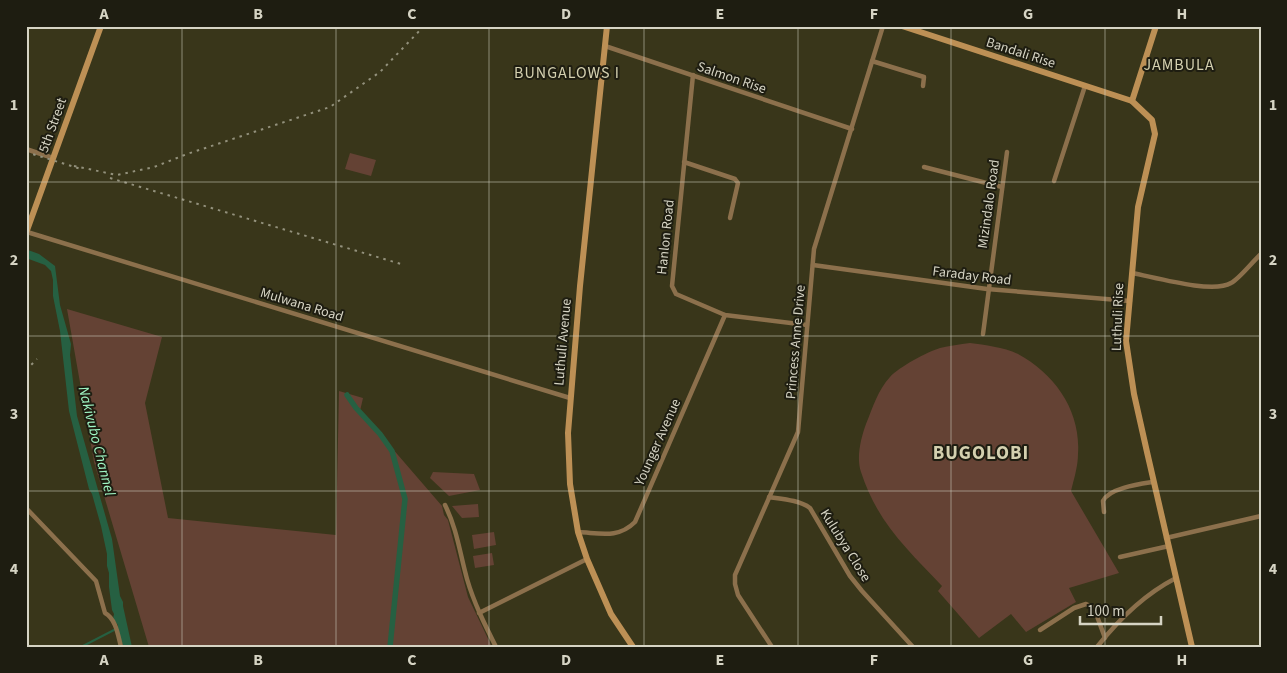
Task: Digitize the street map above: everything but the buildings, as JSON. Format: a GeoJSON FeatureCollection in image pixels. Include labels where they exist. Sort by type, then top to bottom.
{"type":"FeatureCollection","features":[{"type":"Feature","properties":{"kind":"street","name":"5th Street"},"geometry":{"type":"LineString","coordinates":[[26,232],[101,26]]}},
{"type":"Feature","properties":{"kind":"street","name":"Luthuli Avenue"},"geometry":{"type":"LineString","coordinates":[[607,26],[570,398],[568,433],[570,484],[578,532],[587,559],[611,614],[633,647]]}},
{"type":"Feature","properties":{"kind":"street","name":"Princess Anne Drive"},"geometry":{"type":"LineString","coordinates":[[772,647],[738,595],[735,584],[737,570],[795,440],[799,424],[807,325],[817,239],[883,26]]}},
{"type":"Feature","properties":{"kind":"street","name":"Bandali Rise"},"geometry":{"type":"LineString","coordinates":[[902,26],[1132,101]]}},
{"type":"Feature","properties":{"kind":"street"},"geometry":{"type":"LineString","coordinates":[[1132,101],[1156,26]]}},
{"type":"Feature","properties":{"kind":"street","name":"Salmon Rise"},"geometry":{"type":"LineString","coordinates":[[605,46],[852,129]]}},
{"type":"Feature","properties":{"kind":"street"},"geometry":{"type":"LineString","coordinates":[[872,61],[924,77],[923,86]]}},
{"type":"Feature","properties":{"kind":"street","name":"Hanlon Road"},"geometry":{"type":"LineString","coordinates":[[693,75],[673,290],[676,294],[725,315],[807,325]]}},
{"type":"Feature","properties":{"kind":"street"},"geometry":{"type":"LineString","coordinates":[[1054,181],[1085,86]]}},
{"type":"Feature","properties":{"kind":"street","name":"Luthuli Rise"},"geometry":{"type":"LineString","coordinates":[[1132,101],[1152,120],[1155,134],[1140,192],[1126,341],[1166,538],[1192,647]]}},
{"type":"Feature","properties":{"kind":"street"},"geometry":{"type":"LineString","coordinates":[[26,149],[53,158]]}},
{"type":"Feature","properties":{"kind":"street","name":"Mizindalo Road"},"geometry":{"type":"LineString","coordinates":[[983,334],[1007,152]]}},
{"type":"Feature","properties":{"kind":"street"},"geometry":{"type":"LineString","coordinates":[[684,162],[736,179],[738,183],[730,218]]}},
{"type":"Feature","properties":{"kind":"street"},"geometry":{"type":"LineString","coordinates":[[924,168],[1002,187]]}},
{"type":"Feature","properties":{"kind":"street","name":"Mulwana Road"},"geometry":{"type":"LineString","coordinates":[[26,232],[570,398]]}},
{"type":"Feature","properties":{"kind":"street"},"geometry":{"type":"LineString","coordinates":[[1132,273],[1201,286],[1221,286],[1232,283],[1261,254]]}},
{"type":"Feature","properties":{"kind":"street","name":"Faraday Road"},"geometry":{"type":"LineString","coordinates":[[813,264],[988,290],[1130,301]]}},
{"type":"Feature","properties":{"kind":"street","name":"Younger Avenue"},"geometry":{"type":"LineString","coordinates":[[578,532],[613,534],[624,531],[635,522],[725,315]]}},
{"type":"Feature","properties":{"kind":"street"},"geometry":{"type":"LineString","coordinates":[[1104,512],[1103,501],[1106,496],[1129,486],[1154,482]]}},
{"type":"Feature","properties":{"kind":"street","name":"Kulubya Close"},"geometry":{"type":"LineString","coordinates":[[769,497],[796,502],[810,508],[850,576],[913,647]]}},
{"type":"Feature","properties":{"kind":"street"},"geometry":{"type":"LineString","coordinates":[[445,505],[454,526],[467,580],[479,613],[496,647]]}},
{"type":"Feature","properties":{"kind":"street"},"geometry":{"type":"LineString","coordinates":[[26,508],[96,581],[105,613],[110,616],[116,627],[120,647]]}},
{"type":"Feature","properties":{"kind":"street"},"geometry":{"type":"LineString","coordinates":[[1166,538],[1261,516]]}},
{"type":"Feature","properties":{"kind":"street"},"geometry":{"type":"LineString","coordinates":[[1120,558],[1168,546]]}},
{"type":"Feature","properties":{"kind":"street"},"geometry":{"type":"LineString","coordinates":[[479,613],[587,559]]}},
{"type":"Feature","properties":{"kind":"street"},"geometry":{"type":"LineString","coordinates":[[1098,647],[1144,598],[1157,588],[1176,578]]}},
{"type":"Feature","properties":{"kind":"street"},"geometry":{"type":"LineString","coordinates":[[1040,630],[1074,608],[1086,604],[1094,608],[1105,638]]}},
{"type":"Feature","properties":{"kind":"shaded area"},"geometry":{"type":"Polygon","coordinates":[[[350,153],[376,160],[371,176],[345,169],[350,153]]]}},
{"type":"Feature","properties":{"kind":"shaded area"},"geometry":{"type":"Polygon","coordinates":[[[28,250],[39,254],[55,266],[60,305],[71,344],[70,355],[77,416],[112,539],[120,596],[123,602],[132,647],[124,647],[118,634],[118,625],[113,619],[107,554],[69,411],[51,271],[45,265],[26,258],[28,250]]]}},
{"type":"Feature","properties":{"kind":"shaded area"},"geometry":{"type":"Polygon","coordinates":[[[67,309],[162,337],[145,403],[168,518],[336,535],[339,391],[363,398],[360,411],[442,506],[444,515],[448,520],[468,597],[492,647],[149,647],[94,462],[67,309]]]}},
{"type":"Feature","properties":{"kind":"shaded area"},"geometry":{"type":"Polygon","coordinates":[[[970,343],[1000,348],[1018,354],[1043,372],[1063,395],[1075,423],[1078,438],[1076,472],[1071,491],[1119,573],[1069,588],[1076,602],[1026,632],[1011,614],[979,638],[938,591],[942,586],[905,547],[884,520],[868,490],[861,472],[859,460],[861,441],[866,424],[879,393],[890,377],[906,364],[934,350],[970,343]]]}},
{"type":"Feature","properties":{"kind":"shaded area"},"geometry":{"type":"Polygon","coordinates":[[[433,472],[474,474],[480,490],[449,496],[430,478],[433,472]]]}},
{"type":"Feature","properties":{"kind":"shaded area"},"geometry":{"type":"Polygon","coordinates":[[[478,504],[479,517],[462,518],[452,506],[478,504]]]}},
{"type":"Feature","properties":{"kind":"shaded area"},"geometry":{"type":"Polygon","coordinates":[[[494,532],[496,545],[474,549],[472,535],[494,532]]]}},
{"type":"Feature","properties":{"kind":"shaded area"},"geometry":{"type":"Polygon","coordinates":[[[492,553],[494,565],[475,568],[473,556],[492,553]]]}},
{"type":"Feature","properties":{"kind":"waterway"},"geometry":{"type":"LineString","coordinates":[[347,395],[392,451],[405,499],[390,647]]}},
{"type":"Feature","properties":{"kind":"waterway"},"geometry":{"type":"LineString","coordinates":[[81,647],[114,630]]}},
{"type":"Feature","properties":{"kind":"railway"},"geometry":{"type":"LineString","coordinates":[[74,166],[117,175],[154,167],[187,154],[330,107],[380,72],[424,26]]}},
{"type":"Feature","properties":{"kind":"railway"},"geometry":{"type":"LineString","coordinates":[[26,152],[81,169]]}},
{"type":"Feature","properties":{"kind":"railway"},"geometry":{"type":"LineString","coordinates":[[110,178],[401,264]]}},
{"type":"Feature","properties":{"kind":"railway"},"geometry":{"type":"LineString","coordinates":[[26,370],[37,359]]}},
{"type":"Feature","properties":{"kind":"district","name":"JAMBULA"},"geometry":{"type":"Point","coordinates":[1179,64]}},
{"type":"Feature","properties":{"kind":"district","name":"BUNGALOWS I"},"geometry":{"type":"Point","coordinates":[567,72]}},
{"type":"Feature","properties":{"kind":"district","name":"BUGOLOBI"},"geometry":{"type":"Point","coordinates":[981,452]}},
{"type":"Feature","properties":{"kind":"water label","name":"Nakivubo Channel"},"geometry":{"type":"Point","coordinates":[97,441]}}]}
